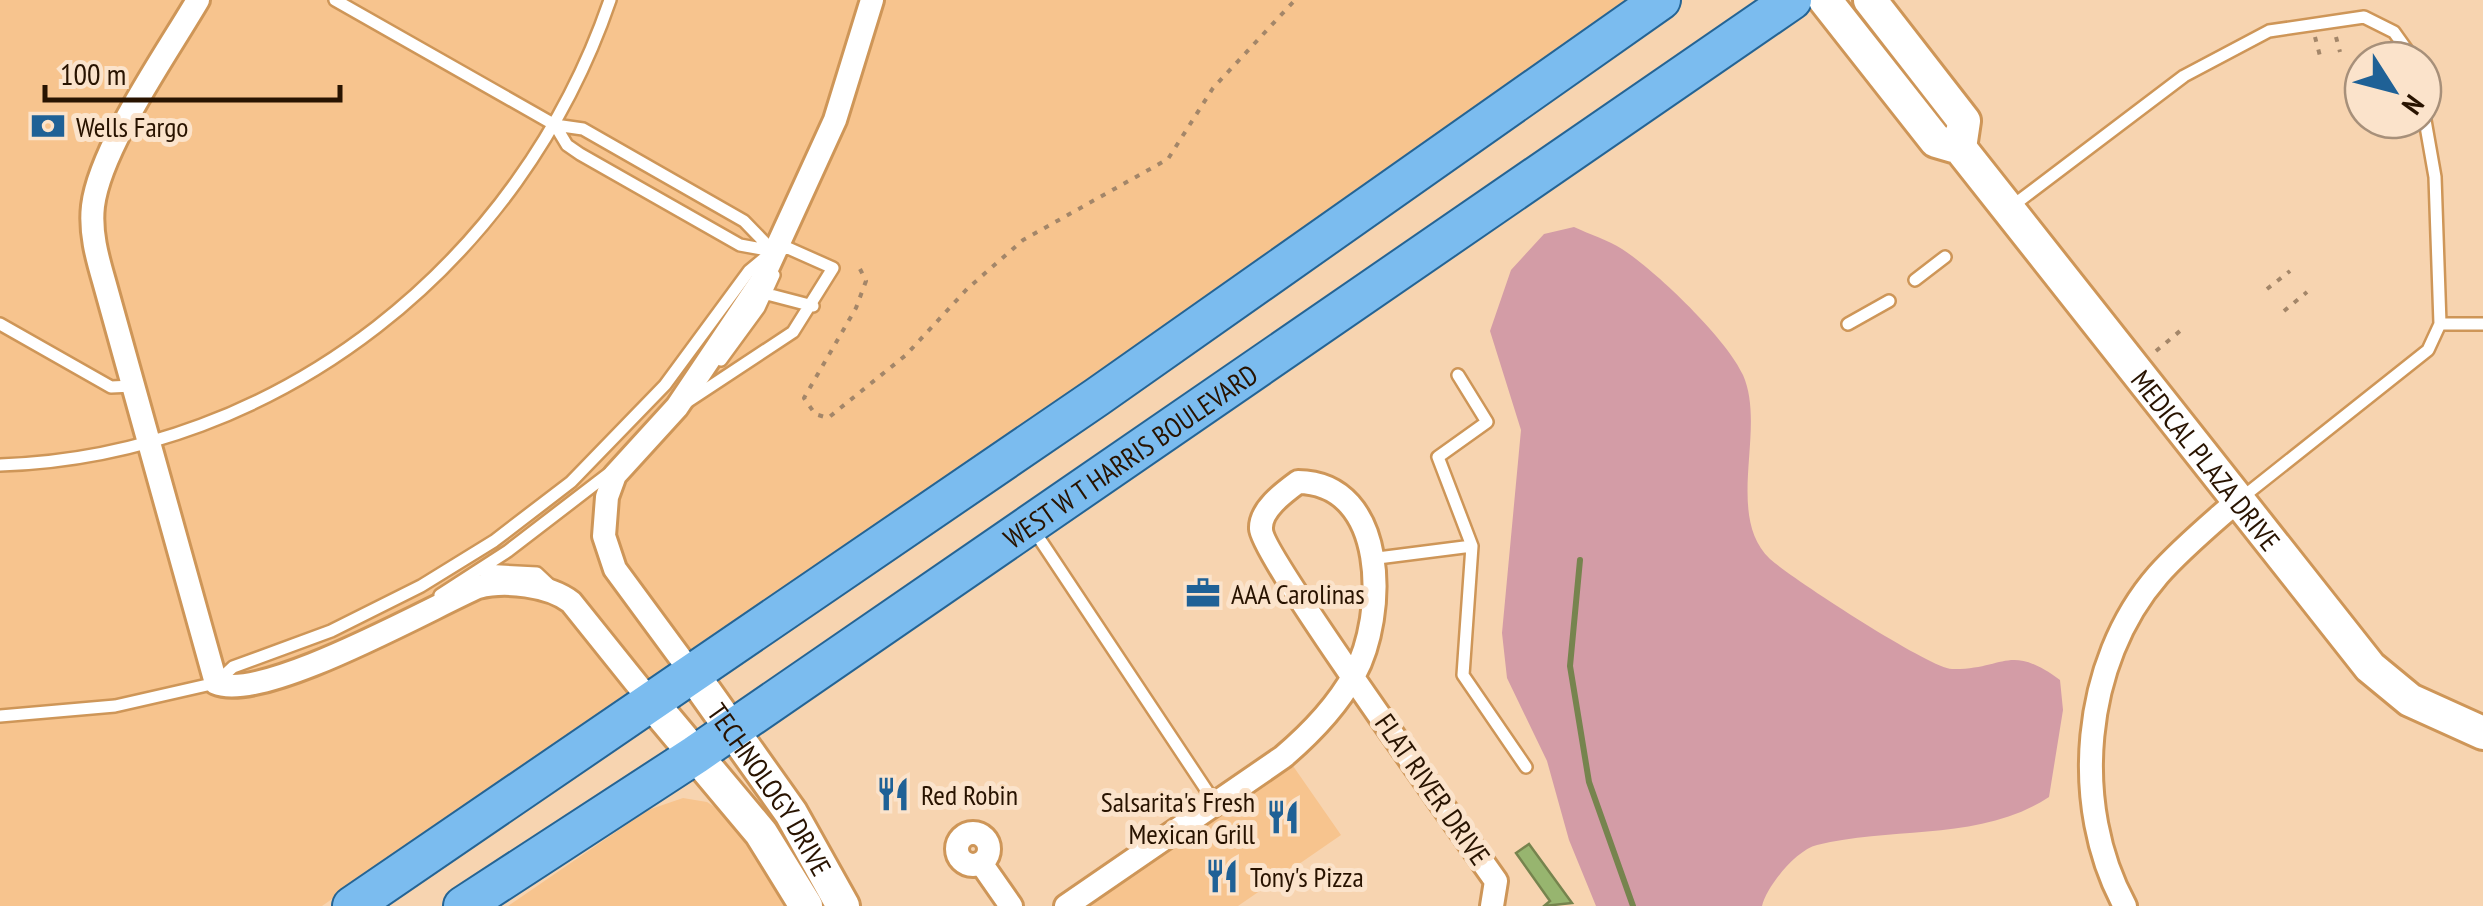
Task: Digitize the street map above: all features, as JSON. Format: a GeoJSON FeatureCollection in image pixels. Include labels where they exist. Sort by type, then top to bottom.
{"type":"FeatureCollection","features":[{"type":"Feature","properties":{"kind":"main road"},"geometry":{"type":"LineString","coordinates":[[352,906],[693,675],[1661,0]]}},
{"type":"Feature","properties":{"kind":"main road","name":"WEST W T HARRIS BOULEVARD"},"geometry":{"type":"LineString","coordinates":[[463,906],[695,755],[1792,0]]}},
{"type":"Feature","properties":{"kind":"street"},"geometry":{"type":"LineString","coordinates":[[198,0],[107,160],[95,195],[94,238],[216,683],[237,686],[280,676],[489,584],[555,590],[589,621],[652,703]]}},
{"type":"Feature","properties":{"kind":"street"},"geometry":{"type":"LineString","coordinates":[[693,675],[620,578],[606,547],[607,497],[615,474],[677,407],[761,282],[835,120],[872,0]]}},
{"type":"Feature","properties":{"kind":"street","name":"MEDICAL PLAZA DRIVE"},"geometry":{"type":"LineString","coordinates":[[1826,0],[1936,141],[1960,148],[2236,502],[2380,677],[2424,708],[2483,734]]}},
{"type":"Feature","properties":{"kind":"street","name":"MEDICAL PLAZA DRIVE"},"geometry":{"type":"LineString","coordinates":[[1870,0],[1964,121],[1960,148]]}},
{"type":"Feature","properties":{"kind":"street","name":"FLAT RIVER DRIVE"},"geometry":{"type":"LineString","coordinates":[[1354,675],[1375,601],[1359,516],[1347,497],[1331,486],[1298,482],[1282,494],[1260,524],[1262,541],[1354,675],[1496,881],[1492,906]]}},
{"type":"Feature","properties":{"kind":"street"},"geometry":{"type":"LineString","coordinates":[[2126,906],[2104,854],[2094,799],[2091,743],[2098,694],[2112,650],[2157,576],[2236,502]]}},
{"type":"Feature","properties":{"kind":"street","name":"TECHNOLOGY DRIVE"},"geometry":{"type":"LineString","coordinates":[[693,675],[807,838],[844,906]]}},
{"type":"Feature","properties":{"kind":"street"},"geometry":{"type":"LineString","coordinates":[[1066,906],[1304,739],[1354,675]]}},
{"type":"Feature","properties":{"kind":"street","name":"TECHNOLOGY DRIVE"},"geometry":{"type":"LineString","coordinates":[[652,703],[770,844],[806,906]]}},
{"type":"Feature","properties":{"kind":"street"},"geometry":{"type":"LineString","coordinates":[[982,863],[1011,906]]}},
{"type":"Feature","properties":{"kind":"lane"},"geometry":{"type":"LineString","coordinates":[[335,0],[554,125],[584,129],[756,229],[773,251],[774,278],[767,294],[721,360],[677,407]]}},
{"type":"Feature","properties":{"kind":"lane"},"geometry":{"type":"LineString","coordinates":[[0,465],[70,458],[148,441],[259,400],[316,370],[389,320],[486,226],[554,125],[590,54],[610,0]]}},
{"type":"Feature","properties":{"kind":"lane"},"geometry":{"type":"LineString","coordinates":[[2008,210],[2184,76],[2269,31],[2364,17],[2394,32],[2400,40]]}},
{"type":"Feature","properties":{"kind":"lane"},"geometry":{"type":"LineString","coordinates":[[554,125],[571,148],[740,245],[773,251],[796,250],[833,268],[813,306],[792,332],[677,407]]}},
{"type":"Feature","properties":{"kind":"lane"},"geometry":{"type":"LineString","coordinates":[[2236,502],[2428,350],[2440,324],[2435,178],[2428,140]]}},
{"type":"Feature","properties":{"kind":"lane"},"geometry":{"type":"LineString","coordinates":[[0,716],[115,706],[216,683],[233,667],[330,632],[422,586],[534,511],[634,420],[700,340],[746,274],[773,251]]}},
{"type":"Feature","properties":{"kind":"lane"},"geometry":{"type":"LineString","coordinates":[[1915,280],[1945,257]]}},
{"type":"Feature","properties":{"kind":"lane"},"geometry":{"type":"LineString","coordinates":[[767,294],[813,306]]}},
{"type":"Feature","properties":{"kind":"lane"},"geometry":{"type":"LineString","coordinates":[[1848,324],[1888,301]]}},
{"type":"Feature","properties":{"kind":"lane"},"geometry":{"type":"LineString","coordinates":[[0,324],[111,388],[133,386]]}},
{"type":"Feature","properties":{"kind":"lane"},"geometry":{"type":"LineString","coordinates":[[2440,324],[2483,324]]}},
{"type":"Feature","properties":{"kind":"lane"},"geometry":{"type":"LineString","coordinates":[[1458,375],[1487,422],[1438,457],[1472,546],[1463,675],[1526,767]]}},
{"type":"Feature","properties":{"kind":"lane"},"geometry":{"type":"LineString","coordinates":[[405,621],[632,456]]}},
{"type":"Feature","properties":{"kind":"lane"},"geometry":{"type":"LineString","coordinates":[[1030,525],[1216,803]]}},
{"type":"Feature","properties":{"kind":"lane"},"geometry":{"type":"LineString","coordinates":[[1370,559],[1472,546]]}},
{"type":"Feature","properties":{"kind":"lane"},"geometry":{"type":"LineString","coordinates":[[478,571],[497,568],[536,573],[555,590]]}},
{"type":"Feature","properties":{"kind":"path"},"geometry":{"type":"LineString","coordinates":[[860,269],[866,281],[856,308],[804,398],[807,406],[828,418],[906,356],[967,289],[1023,240],[1168,160],[1219,80],[1295,0]]}},
{"type":"Feature","properties":{"kind":"path"},"geometry":{"type":"LineString","coordinates":[[2267,289],[2290,271]]}},
{"type":"Feature","properties":{"kind":"path"},"geometry":{"type":"LineString","coordinates":[[2284,311],[2307,292]]}},
{"type":"Feature","properties":{"kind":"path"},"geometry":{"type":"LineString","coordinates":[[2156,351],[2180,331]]}},
{"type":"Feature","properties":{"kind":"shaded area"},"geometry":{"type":"Polygon","coordinates":[[[0,0],[1633,0],[886,521],[719,630],[322,906],[0,906],[0,0]]]}},
{"type":"Feature","properties":{"kind":"shaded area"},"geometry":{"type":"Polygon","coordinates":[[[1574,227],[1617,246],[1653,273],[1707,325],[1735,360],[1749,397],[1750,519],[1757,541],[1770,559],[1860,621],[1938,665],[1970,668],[2017,660],[2029,662],[2060,680],[2063,710],[2049,797],[1994,821],[1846,839],[1809,848],[1784,870],[1762,906],[1596,906],[1569,840],[1547,761],[1507,678],[1502,633],[1521,430],[1490,331],[1511,270],[1544,234],[1574,227]]]}},
{"type":"Feature","properties":{"kind":"shaded area"},"geometry":{"type":"Polygon","coordinates":[[[1291,763],[1341,835],[1238,906],[1088,906],[1291,763]]]}},
{"type":"Feature","properties":{"kind":"shaded area"},"geometry":{"type":"Polygon","coordinates":[[[683,798],[707,802],[730,817],[795,906],[508,906],[648,810],[683,798]]]}},
{"type":"Feature","properties":{"kind":"shaded area"},"geometry":{"type":"Polygon","coordinates":[[[1529,844],[1572,903],[1544,906],[1550,901],[1516,853],[1529,844]]]}},
{"type":"Feature","properties":{"kind":"waterway"},"geometry":{"type":"LineString","coordinates":[[1580,560],[1570,666],[1589,782],[1633,906]]}},
{"type":"Feature","properties":{"kind":"place","name":"Wells Fargo"},"geometry":{"type":"Point","coordinates":[48,126]}},
{"type":"Feature","properties":{"kind":"place","name":"AAA Carolinas"},"geometry":{"type":"Point","coordinates":[1203,593]}},
{"type":"Feature","properties":{"kind":"place","name":"Red Robin"},"geometry":{"type":"Point","coordinates":[893,794]}},
{"type":"Feature","properties":{"kind":"place","name":"Salsarita's Fresh Mexican Grill"},"geometry":{"type":"Point","coordinates":[1283,817]}},
{"type":"Feature","properties":{"kind":"place","name":"Tony's Pizza"},"geometry":{"type":"Point","coordinates":[1222,876]}}]}
